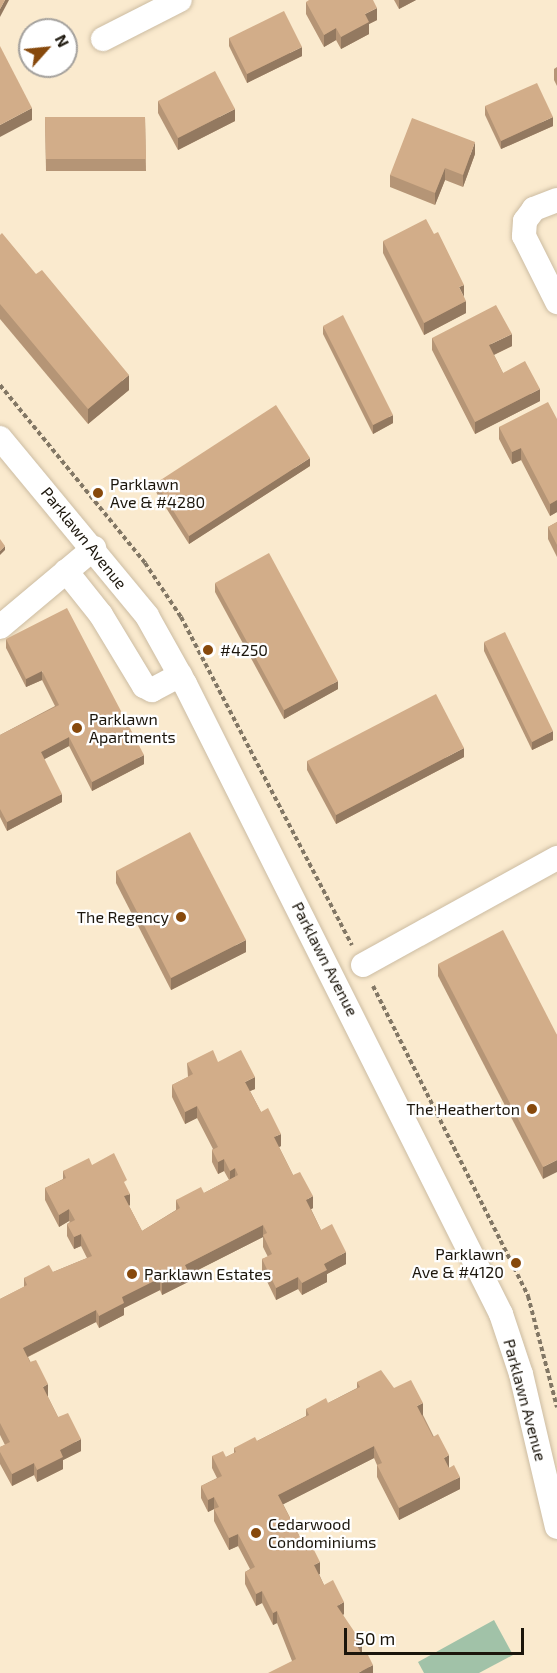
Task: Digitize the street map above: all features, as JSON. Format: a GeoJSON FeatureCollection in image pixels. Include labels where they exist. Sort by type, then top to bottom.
{"type":"FeatureCollection","features":[{"type":"Feature","properties":{"kind":"street"},"geometry":{"type":"LineString","coordinates":[[103,39],[180,0]]}},
{"type":"Feature","properties":{"kind":"street"},"geometry":{"type":"LineString","coordinates":[[557,200],[534,209],[525,221],[524,236],[557,302]]}},
{"type":"Feature","properties":{"kind":"street","name":"Parklawn Avenue"},"geometry":{"type":"LineString","coordinates":[[0,438],[94,548],[147,616],[180,675],[501,1314],[521,1374],[557,1527]]}},
{"type":"Feature","properties":{"kind":"street"},"geometry":{"type":"LineString","coordinates":[[0,627],[94,548]]}},
{"type":"Feature","properties":{"kind":"street"},"geometry":{"type":"LineString","coordinates":[[66,571],[101,615],[144,686],[152,690],[180,675]]}},
{"type":"Feature","properties":{"kind":"street"},"geometry":{"type":"LineString","coordinates":[[363,965],[557,858]]}},
{"type":"Feature","properties":{"kind":"green space"},"geometry":{"type":"Polygon","coordinates":[[[494,1620],[513,1655],[479,1673],[424,1673],[418,1662],[494,1620]]]}},
{"type":"Feature","properties":{"kind":"building"},"geometry":{"type":"Polygon","coordinates":[[[309,0],[373,0],[377,8],[365,14],[369,22],[341,37],[336,28],[324,35],[306,2],[309,0]]]}},
{"type":"Feature","properties":{"kind":"building"},"geometry":{"type":"Polygon","coordinates":[[[284,11],[302,47],[247,74],[229,38],[284,11]]]}},
{"type":"Feature","properties":{"kind":"building"},"geometry":{"type":"Polygon","coordinates":[[[0,46],[32,108],[0,125],[0,46]]]}},
{"type":"Feature","properties":{"kind":"building"},"geometry":{"type":"Polygon","coordinates":[[[215,71],[235,109],[178,138],[158,101],[215,71]]]}},
{"type":"Feature","properties":{"kind":"building"},"geometry":{"type":"Polygon","coordinates":[[[537,83],[553,117],[501,141],[485,106],[537,83]]]}},
{"type":"Feature","properties":{"kind":"building"},"geometry":{"type":"Polygon","coordinates":[[[45,117],[145,117],[146,159],[46,159],[45,117]]]}},
{"type":"Feature","properties":{"kind":"building"},"geometry":{"type":"Polygon","coordinates":[[[412,118],[475,142],[463,175],[445,168],[435,193],[390,175],[412,118]]]}},
{"type":"Feature","properties":{"kind":"building"},"geometry":{"type":"Polygon","coordinates":[[[426,219],[434,234],[438,232],[464,285],[459,287],[466,301],[424,323],[383,241],[426,219]]]}},
{"type":"Feature","properties":{"kind":"building"},"geometry":{"type":"Polygon","coordinates":[[[2,233],[36,274],[42,270],[129,375],[88,409],[0,304],[0,235],[2,233]]]}},
{"type":"Feature","properties":{"kind":"building"},"geometry":{"type":"Polygon","coordinates":[[[496,305],[512,334],[489,345],[503,373],[525,361],[540,389],[475,422],[432,338],[496,305]]]}},
{"type":"Feature","properties":{"kind":"building"},"geometry":{"type":"Polygon","coordinates":[[[343,315],[393,415],[373,425],[323,326],[343,315]]]}},
{"type":"Feature","properties":{"kind":"building"},"geometry":{"type":"Polygon","coordinates":[[[548,402],[557,419],[557,500],[550,504],[521,448],[512,452],[499,427],[548,402]]]}},
{"type":"Feature","properties":{"kind":"building"},"geometry":{"type":"Polygon","coordinates":[[[276,405],[310,458],[189,536],[156,483],[276,405]]]}},
{"type":"Feature","properties":{"kind":"building"},"geometry":{"type":"Polygon","coordinates":[[[557,522],[557,545],[548,527],[557,522]]]}},
{"type":"Feature","properties":{"kind":"building"},"geometry":{"type":"Polygon","coordinates":[[[0,539],[5,546],[0,551],[0,539]]]}},
{"type":"Feature","properties":{"kind":"building"},"geometry":{"type":"Polygon","coordinates":[[[269,553],[338,681],[284,710],[215,583],[269,553]]]}},
{"type":"Feature","properties":{"kind":"building","name":"Parklawn Apartments"},"geometry":{"type":"Polygon","coordinates":[[[67,608],[144,755],[92,782],[69,737],[41,752],[62,794],[7,822],[0,809],[0,735],[59,705],[42,671],[26,679],[6,639],[67,608]]]}},
{"type":"Feature","properties":{"kind":"building"},"geometry":{"type":"Polygon","coordinates":[[[505,632],[553,731],[532,742],[484,642],[505,632]]]}},
{"type":"Feature","properties":{"kind":"building"},"geometry":{"type":"Polygon","coordinates":[[[436,694],[464,748],[336,815],[307,761],[436,694]]]}},
{"type":"Feature","properties":{"kind":"building","name":"The Regency"},"geometry":{"type":"Polygon","coordinates":[[[190,832],[246,940],[171,978],[116,871],[190,832]]]}},
{"type":"Feature","properties":{"kind":"building","name":"The Heatherton"},"geometry":{"type":"Polygon","coordinates":[[[503,930],[557,1035],[557,1160],[543,1167],[438,964],[503,930]]]}},
{"type":"Feature","properties":{"kind":"building","name":"Parklawn Estates"},"geometry":{"type":"Polygon","coordinates":[[[213,1050],[218,1062],[241,1050],[255,1077],[245,1082],[261,1112],[268,1108],[281,1134],[274,1137],[293,1175],[300,1172],[313,1196],[306,1200],[321,1230],[332,1224],[346,1252],[324,1264],[327,1270],[302,1283],[298,1277],[276,1288],[262,1259],[272,1254],[263,1235],[267,1233],[263,1225],[185,1265],[188,1271],[162,1283],[160,1278],[122,1297],[124,1303],[99,1316],[96,1310],[23,1348],[30,1362],[36,1360],[48,1384],[43,1387],[58,1417],[68,1413],[81,1439],[60,1450],[63,1457],[37,1470],[34,1463],[12,1474],[0,1452],[0,1447],[10,1442],[0,1423],[0,1299],[27,1285],[24,1278],[49,1265],[53,1272],[92,1256],[81,1234],[74,1237],[67,1224],[75,1220],[69,1209],[59,1215],[45,1188],[66,1178],[63,1171],[89,1158],[92,1165],[114,1153],[127,1180],[124,1182],[130,1194],[124,1196],[142,1231],[180,1208],[176,1200],[201,1187],[204,1193],[238,1175],[235,1168],[230,1171],[224,1159],[218,1162],[212,1150],[218,1147],[197,1106],[185,1112],[172,1085],[193,1074],[187,1063],[213,1050]]]}},
{"type":"Feature","properties":{"kind":"building","name":"Cedarwood Condominiums"},"geometry":{"type":"Polygon","coordinates":[[[381,1370],[394,1388],[411,1380],[423,1403],[417,1406],[433,1437],[438,1434],[449,1455],[444,1458],[449,1468],[454,1465],[460,1477],[399,1508],[377,1465],[382,1463],[374,1446],[278,1495],[303,1543],[309,1540],[320,1562],[314,1565],[324,1585],[333,1580],[344,1602],[337,1606],[362,1643],[357,1646],[362,1655],[367,1653],[373,1665],[358,1673],[268,1673],[296,1659],[277,1611],[273,1613],[262,1591],[256,1594],[245,1572],[255,1567],[238,1534],[229,1538],[214,1509],[219,1507],[214,1497],[208,1500],[201,1486],[222,1476],[212,1456],[223,1451],[226,1457],[236,1452],[234,1448],[255,1437],[257,1441],[309,1415],[306,1409],[326,1398],[328,1403],[360,1387],[357,1382],[381,1370]]]}},
{"type":"Feature","properties":{"kind":"place","name":"Parklawn Ave & #4280"},"geometry":{"type":"Point","coordinates":[98,493]}},
{"type":"Feature","properties":{"kind":"place","name":"#4250"},"geometry":{"type":"Point","coordinates":[208,650]}},
{"type":"Feature","properties":{"kind":"place","name":"Parklawn Apartments"},"geometry":{"type":"Point","coordinates":[77,728]}},
{"type":"Feature","properties":{"kind":"place","name":"The Regency"},"geometry":{"type":"Point","coordinates":[181,917]}},
{"type":"Feature","properties":{"kind":"place","name":"The Heatherton"},"geometry":{"type":"Point","coordinates":[532,1109]}},
{"type":"Feature","properties":{"kind":"place","name":"Parklawn Ave & #4120"},"geometry":{"type":"Point","coordinates":[516,1263]}},
{"type":"Feature","properties":{"kind":"place","name":"Parklawn Estates"},"geometry":{"type":"Point","coordinates":[132,1274]}},
{"type":"Feature","properties":{"kind":"place","name":"Cedarwood Condominiums"},"geometry":{"type":"Point","coordinates":[256,1533]}}]}
